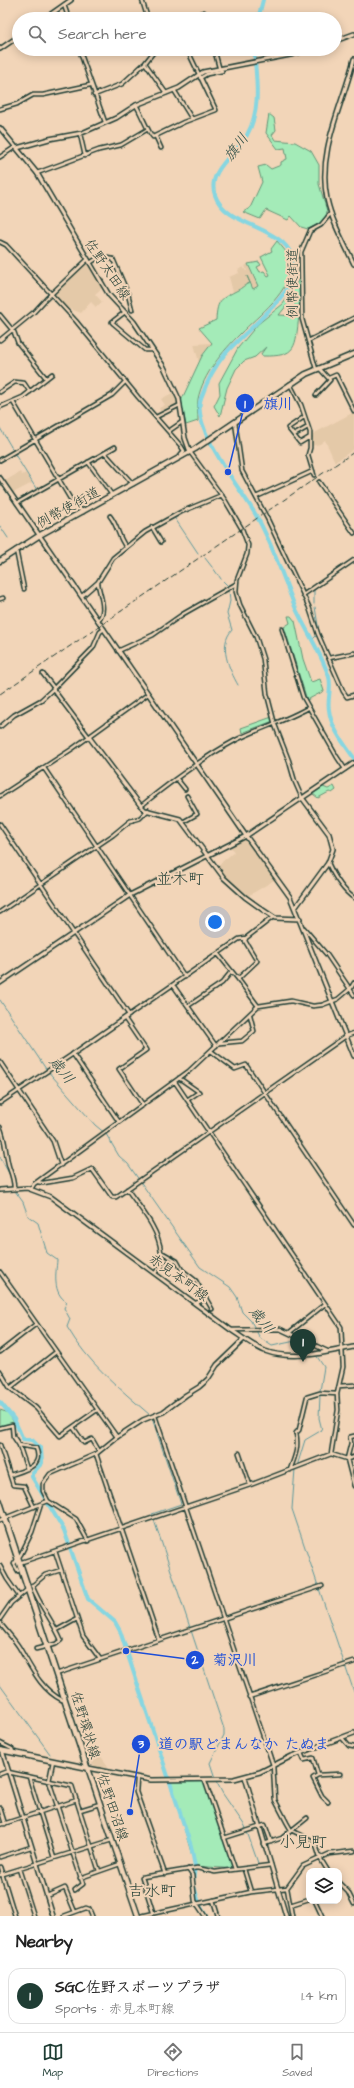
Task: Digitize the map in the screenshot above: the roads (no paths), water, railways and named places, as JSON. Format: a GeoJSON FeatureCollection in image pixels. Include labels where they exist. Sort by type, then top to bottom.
{"type":"FeatureCollection","features":[{"type":"Feature","properties":{"kind":"main road"},"geometry":{"type":"LineString","coordinates":[[317,368],[354,354]]}},
{"type":"Feature","properties":{"kind":"main road","name":"例幣使街道"},"geometry":{"type":"LineString","coordinates":[[0,561],[40,535],[192,451],[290,384],[317,368]]}},
{"type":"Feature","properties":{"kind":"main road","name":"佐野田沼線"},"geometry":{"type":"LineString","coordinates":[[1,1752],[13,1752],[88,1768],[120,1864],[140,1916]]}},
{"type":"Feature","properties":{"kind":"street"},"geometry":{"type":"LineString","coordinates":[[54,12],[71,0]]}},
{"type":"Feature","properties":{"kind":"street"},"geometry":{"type":"LineString","coordinates":[[142,0],[146,12]]}},
{"type":"Feature","properties":{"kind":"street"},"geometry":{"type":"LineString","coordinates":[[64,5],[66,12]]}},
{"type":"Feature","properties":{"kind":"street"},"geometry":{"type":"LineString","coordinates":[[342,38],[354,34]]}},
{"type":"Feature","properties":{"kind":"street"},"geometry":{"type":"LineString","coordinates":[[0,49],[12,41]]}},
{"type":"Feature","properties":{"kind":"street"},"geometry":{"type":"LineString","coordinates":[[80,56],[105,122]]}},
{"type":"Feature","properties":{"kind":"street"},"geometry":{"type":"LineString","coordinates":[[94,95],[122,84],[150,56]]}},
{"type":"Feature","properties":{"kind":"street"},"geometry":{"type":"LineString","coordinates":[[136,105],[151,136],[156,137],[192,119],[216,110],[190,56]]}},
{"type":"Feature","properties":{"kind":"street"},"geometry":{"type":"LineString","coordinates":[[200,76],[220,70],[216,56]]}},
{"type":"Feature","properties":{"kind":"street"},"geometry":{"type":"LineString","coordinates":[[0,157],[16,147],[48,139],[80,134],[116,118],[136,105],[174,90],[200,76],[238,65],[282,56]]}},
{"type":"Feature","properties":{"kind":"street"},"geometry":{"type":"LineString","coordinates":[[354,59],[326,154],[324,179],[331,213],[354,264]]}},
{"type":"Feature","properties":{"kind":"street"},"geometry":{"type":"LineString","coordinates":[[145,63],[166,93]]}},
{"type":"Feature","properties":{"kind":"street"},"geometry":{"type":"LineString","coordinates":[[0,109],[18,104],[33,95],[43,95],[90,85]]}},
{"type":"Feature","properties":{"kind":"street"},"geometry":{"type":"LineString","coordinates":[[174,90],[192,119]]}},
{"type":"Feature","properties":{"kind":"street","name":"佐野太田線"},"geometry":{"type":"LineString","coordinates":[[0,128],[37,173],[109,295],[134,322],[176,390],[182,422],[192,451]]}},
{"type":"Feature","properties":{"kind":"street"},"geometry":{"type":"LineString","coordinates":[[37,173],[86,156],[101,149],[121,145],[148,129]]}},
{"type":"Feature","properties":{"kind":"street"},"geometry":{"type":"LineString","coordinates":[[80,134],[86,156]]}},
{"type":"Feature","properties":{"kind":"street"},"geometry":{"type":"LineString","coordinates":[[156,137],[161,148]]}},
{"type":"Feature","properties":{"kind":"street","name":"例幣使街道"},"geometry":{"type":"LineString","coordinates":[[317,368],[302,319],[301,249],[310,231],[321,225],[331,213]]}},
{"type":"Feature","properties":{"kind":"street"},"geometry":{"type":"LineString","coordinates":[[0,242],[6,245],[98,347],[125,382],[184,450],[181,454],[183,456]]}},
{"type":"Feature","properties":{"kind":"street"},"geometry":{"type":"LineString","coordinates":[[90,264],[99,257],[111,259],[115,262],[128,294],[132,310]]}},
{"type":"Feature","properties":{"kind":"street"},"geometry":{"type":"LineString","coordinates":[[0,340],[34,312],[87,260]]}},
{"type":"Feature","properties":{"kind":"street"},"geometry":{"type":"LineString","coordinates":[[125,312],[112,322],[145,350],[152,350]]}},
{"type":"Feature","properties":{"kind":"street"},"geometry":{"type":"LineString","coordinates":[[0,315],[12,330],[18,343],[46,378]]}},
{"type":"Feature","properties":{"kind":"street"},"geometry":{"type":"LineString","coordinates":[[308,342],[354,318]]}},
{"type":"Feature","properties":{"kind":"street"},"geometry":{"type":"LineString","coordinates":[[317,368],[329,378]]}},
{"type":"Feature","properties":{"kind":"street"},"geometry":{"type":"LineString","coordinates":[[0,407],[13,402],[30,392],[52,374]]}},
{"type":"Feature","properties":{"kind":"street"},"geometry":{"type":"LineString","coordinates":[[316,394],[329,380],[329,378],[336,374],[354,411]]}},
{"type":"Feature","properties":{"kind":"street"},"geometry":{"type":"LineString","coordinates":[[0,392],[17,382],[25,384],[30,392]]}},
{"type":"Feature","properties":{"kind":"street"},"geometry":{"type":"LineString","coordinates":[[0,460],[112,395],[125,382]]}},
{"type":"Feature","properties":{"kind":"street"},"geometry":{"type":"LineString","coordinates":[[290,384],[301,405],[308,427],[310,437],[308,455],[314,475]]}},
{"type":"Feature","properties":{"kind":"street"},"geometry":{"type":"LineString","coordinates":[[13,402],[71,500],[83,512]]}},
{"type":"Feature","properties":{"kind":"street"},"geometry":{"type":"LineString","coordinates":[[156,417],[180,405]]}},
{"type":"Feature","properties":{"kind":"street"},"geometry":{"type":"LineString","coordinates":[[304,417],[288,428],[300,443],[310,437]]}},
{"type":"Feature","properties":{"kind":"street"},"geometry":{"type":"LineString","coordinates":[[169,431],[182,422]]}},
{"type":"Feature","properties":{"kind":"street"},"geometry":{"type":"LineString","coordinates":[[235,422],[240,466],[303,595],[328,658],[345,695],[354,695]]}},
{"type":"Feature","properties":{"kind":"street"},"geometry":{"type":"LineString","coordinates":[[294,435],[308,427]]}},
{"type":"Feature","properties":{"kind":"street"},"geometry":{"type":"LineString","coordinates":[[17,503],[115,447]]}},
{"type":"Feature","properties":{"kind":"street"},"geometry":{"type":"LineString","coordinates":[[192,451],[222,495],[242,529],[248,545],[247,554],[236,584],[239,601],[256,637],[263,659],[267,694],[275,725],[303,799],[331,838],[332,853],[328,863],[295,908]]}},
{"type":"Feature","properties":{"kind":"street"},"geometry":{"type":"LineString","coordinates":[[105,453],[133,484]]}},
{"type":"Feature","properties":{"kind":"street"},"geometry":{"type":"LineString","coordinates":[[88,462],[112,495]]}},
{"type":"Feature","properties":{"kind":"street"},"geometry":{"type":"LineString","coordinates":[[256,498],[313,471]]}},
{"type":"Feature","properties":{"kind":"street"},"geometry":{"type":"LineString","coordinates":[[0,478],[246,836],[278,878],[295,908],[304,928],[354,1056]]}},
{"type":"Feature","properties":{"kind":"street"},"geometry":{"type":"LineString","coordinates":[[319,482],[354,532]]}},
{"type":"Feature","properties":{"kind":"street"},"geometry":{"type":"LineString","coordinates":[[82,596],[98,582],[111,561],[126,547],[152,527],[181,512],[207,503],[222,495]]}},
{"type":"Feature","properties":{"kind":"street"},"geometry":{"type":"LineString","coordinates":[[110,516],[116,524],[120,538],[126,547]]}},
{"type":"Feature","properties":{"kind":"street"},"geometry":{"type":"LineString","coordinates":[[152,527],[162,542]]}},
{"type":"Feature","properties":{"kind":"street"},"geometry":{"type":"LineString","coordinates":[[16,550],[24,589]]}},
{"type":"Feature","properties":{"kind":"street"},"geometry":{"type":"LineString","coordinates":[[303,595],[354,560]]}},
{"type":"Feature","properties":{"kind":"street"},"geometry":{"type":"LineString","coordinates":[[98,582],[103,607],[102,616],[98,620]]}},
{"type":"Feature","properties":{"kind":"street"},"geometry":{"type":"LineString","coordinates":[[118,651],[153,635],[183,614],[236,584]]}},
{"type":"Feature","properties":{"kind":"street"},"geometry":{"type":"LineString","coordinates":[[0,727],[14,715],[41,700],[93,648],[100,632],[104,629]]}},
{"type":"Feature","properties":{"kind":"street"},"geometry":{"type":"LineString","coordinates":[[282,629],[299,685],[308,708],[346,769]]}},
{"type":"Feature","properties":{"kind":"street"},"geometry":{"type":"LineString","coordinates":[[328,658],[354,653]]}},
{"type":"Feature","properties":{"kind":"street"},"geometry":{"type":"LineString","coordinates":[[43,674],[141,806],[148,810],[178,818],[183,822],[224,878],[245,897],[273,916],[283,919],[300,919]]}},
{"type":"Feature","properties":{"kind":"street"},"geometry":{"type":"LineString","coordinates":[[0,796],[89,737],[148,694]]}},
{"type":"Feature","properties":{"kind":"street"},"geometry":{"type":"LineString","coordinates":[[141,806],[197,765],[237,740],[275,725],[308,708]]}},
{"type":"Feature","properties":{"kind":"street"},"geometry":{"type":"LineString","coordinates":[[0,983],[130,895],[246,836],[303,799],[354,763]]}},
{"type":"Feature","properties":{"kind":"street"},"geometry":{"type":"LineString","coordinates":[[44,768],[185,977]]}},
{"type":"Feature","properties":{"kind":"street"},"geometry":{"type":"LineString","coordinates":[[177,779],[185,789]]}},
{"type":"Feature","properties":{"kind":"street"},"geometry":{"type":"LineString","coordinates":[[183,822],[197,814],[187,796]]}},
{"type":"Feature","properties":{"kind":"street"},"geometry":{"type":"LineString","coordinates":[[0,912],[97,846],[130,821],[140,818],[148,810]]}},
{"type":"Feature","properties":{"kind":"street"},"geometry":{"type":"LineString","coordinates":[[0,824],[129,1016]]}},
{"type":"Feature","properties":{"kind":"street"},"geometry":{"type":"LineString","coordinates":[[328,863],[335,877],[339,880],[348,894],[354,898]]}},
{"type":"Feature","properties":{"kind":"street"},"geometry":{"type":"LineString","coordinates":[[0,1103],[218,954],[239,940],[246,938],[273,916]]}},
{"type":"Feature","properties":{"kind":"street"},"geometry":{"type":"LineString","coordinates":[[304,928],[327,955],[349,990],[354,994]]}},
{"type":"Feature","properties":{"kind":"street"},"geometry":{"type":"LineString","coordinates":[[238,979],[257,961],[245,940],[246,938]]}},
{"type":"Feature","properties":{"kind":"street"},"geometry":{"type":"LineString","coordinates":[[218,954],[258,1006]]}},
{"type":"Feature","properties":{"kind":"street"},"geometry":{"type":"LineString","coordinates":[[188,1006],[222,983],[231,972]]}},
{"type":"Feature","properties":{"kind":"street"},"geometry":{"type":"LineString","coordinates":[[31,1189],[37,1182],[61,1164],[180,1078],[258,1006],[288,1001],[314,1006],[332,1002],[349,990],[354,983]]}},
{"type":"Feature","properties":{"kind":"street"},"geometry":{"type":"LineString","coordinates":[[173,985],[210,1040],[216,1046]]}},
{"type":"Feature","properties":{"kind":"street"},"geometry":{"type":"LineString","coordinates":[[219,1042],[242,1041],[254,1031],[250,1015]]}},
{"type":"Feature","properties":{"kind":"street"},"geometry":{"type":"LineString","coordinates":[[125,1019],[146,1050],[119,1069],[143,1105]]}},
{"type":"Feature","properties":{"kind":"street"},"geometry":{"type":"LineString","coordinates":[[37,1182],[43,1183],[73,1178],[92,1169],[112,1197],[116,1197],[266,1094],[346,1036],[354,1033]]}},
{"type":"Feature","properties":{"kind":"street"},"geometry":{"type":"LineString","coordinates":[[211,1051],[235,1068],[246,1065],[354,1225]]}},
{"type":"Feature","properties":{"kind":"street"},"geometry":{"type":"LineString","coordinates":[[73,1054],[119,1122]]}},
{"type":"Feature","properties":{"kind":"street"},"geometry":{"type":"LineString","coordinates":[[0,1062],[53,1141],[61,1164]]}},
{"type":"Feature","properties":{"kind":"street"},"geometry":{"type":"LineString","coordinates":[[180,1078],[199,1092],[187,1100]]}},
{"type":"Feature","properties":{"kind":"street"},"geometry":{"type":"LineString","coordinates":[[175,1082],[341,1328],[343,1367],[337,1394],[338,1410],[330,1454]]}},
{"type":"Feature","properties":{"kind":"street"},"geometry":{"type":"LineString","coordinates":[[0,1127],[6,1142],[9,1166],[14,1180],[14,1188]]}},
{"type":"Feature","properties":{"kind":"street","name":"赤見本町線"},"geometry":{"type":"LineString","coordinates":[[0,1190],[14,1188],[31,1189],[55,1200],[231,1330],[255,1346],[271,1353],[290,1355],[354,1347]]}},
{"type":"Feature","properties":{"kind":"street"},"geometry":{"type":"LineString","coordinates":[[127,1189],[153,1226],[155,1235],[160,1242],[161,1252],[175,1260],[196,1281],[212,1309]]}},
{"type":"Feature","properties":{"kind":"street"},"geometry":{"type":"LineString","coordinates":[[155,1273],[159,1268],[175,1260]]}},
{"type":"Feature","properties":{"kind":"street"},"geometry":{"type":"LineString","coordinates":[[0,1272],[117,1437]]}},
{"type":"Feature","properties":{"kind":"street"},"geometry":{"type":"LineString","coordinates":[[196,1303],[206,1299]]}},
{"type":"Feature","properties":{"kind":"street"},"geometry":{"type":"LineString","coordinates":[[290,1332],[325,1304]]}},
{"type":"Feature","properties":{"kind":"street"},"geometry":{"type":"LineString","coordinates":[[0,1352],[36,1324]]}},
{"type":"Feature","properties":{"kind":"street"},"geometry":{"type":"LineString","coordinates":[[231,1330],[269,1328],[290,1332],[327,1351]]}},
{"type":"Feature","properties":{"kind":"street"},"geometry":{"type":"LineString","coordinates":[[88,1541],[76,1519],[48,1501],[42,1487],[47,1476],[96,1454],[117,1437],[143,1420],[155,1416],[203,1384],[217,1365],[244,1339]]}},
{"type":"Feature","properties":{"kind":"street"},"geometry":{"type":"LineString","coordinates":[[10,1388],[56,1352]]}},
{"type":"Feature","properties":{"kind":"street"},"geometry":{"type":"LineString","coordinates":[[0,1371],[10,1388],[36,1408],[60,1436],[97,1410]]}},
{"type":"Feature","properties":{"kind":"street"},"geometry":{"type":"LineString","coordinates":[[339,1386],[354,1385]]}},
{"type":"Feature","properties":{"kind":"street"},"geometry":{"type":"LineString","coordinates":[[290,1470],[298,1447],[299,1441],[296,1433],[299,1430],[307,1405],[307,1397],[320,1393],[337,1394]]}},
{"type":"Feature","properties":{"kind":"street"},"geometry":{"type":"LineString","coordinates":[[155,1416],[187,1506],[223,1619],[273,1765],[276,1800],[291,1830],[313,1840],[320,1858],[326,1868]]}},
{"type":"Feature","properties":{"kind":"street"},"geometry":{"type":"LineString","coordinates":[[0,1428],[12,1425],[13,1436],[19,1445],[27,1469]]}},
{"type":"Feature","properties":{"kind":"street"},"geometry":{"type":"LineString","coordinates":[[73,1427],[84,1444],[92,1439],[99,1451]]}},
{"type":"Feature","properties":{"kind":"street"},"geometry":{"type":"LineString","coordinates":[[354,1436],[350,1437],[351,1443],[347,1459],[354,1484]]}},
{"type":"Feature","properties":{"kind":"street"},"geometry":{"type":"LineString","coordinates":[[10,1475],[35,1465],[38,1453],[36,1448],[24,1444],[19,1445]]}},
{"type":"Feature","properties":{"kind":"street"},"geometry":{"type":"LineString","coordinates":[[0,1445],[14,1486],[24,1486],[34,1507]]}},
{"type":"Feature","properties":{"kind":"street"},"geometry":{"type":"LineString","coordinates":[[239,1453],[250,1485]]}},
{"type":"Feature","properties":{"kind":"street"},"geometry":{"type":"LineString","coordinates":[[96,1454],[159,1640]]}},
{"type":"Feature","properties":{"kind":"street"},"geometry":{"type":"LineString","coordinates":[[20,1563],[250,1485],[330,1454],[347,1459],[354,1457]]}},
{"type":"Feature","properties":{"kind":"street"},"geometry":{"type":"LineString","coordinates":[[350,1474],[354,1472]]}},
{"type":"Feature","properties":{"kind":"street","name":"佐野環状線"},"geometry":{"type":"LineString","coordinates":[[0,1500],[3,1519]]}},
{"type":"Feature","properties":{"kind":"street"},"geometry":{"type":"LineString","coordinates":[[3,1519],[48,1501]]}},
{"type":"Feature","properties":{"kind":"street"},"geometry":{"type":"LineString","coordinates":[[18,1571],[14,1565],[35,1525],[41,1504]]}},
{"type":"Feature","properties":{"kind":"street","name":"佐野環状線"},"geometry":{"type":"LineString","coordinates":[[0,1508],[29,1588],[84,1761],[88,1768]]}},
{"type":"Feature","properties":{"kind":"street"},"geometry":{"type":"LineString","coordinates":[[55,1551],[82,1636],[100,1659]]}},
{"type":"Feature","properties":{"kind":"street"},"geometry":{"type":"LineString","coordinates":[[0,1566],[6,1579],[19,1596]]}},
{"type":"Feature","properties":{"kind":"street"},"geometry":{"type":"LineString","coordinates":[[0,1619],[11,1603],[45,1575],[61,1570]]}},
{"type":"Feature","properties":{"kind":"street"},"geometry":{"type":"LineString","coordinates":[[56,1674],[322,1586]]}},
{"type":"Feature","properties":{"kind":"street"},"geometry":{"type":"LineString","coordinates":[[29,1588],[57,1630],[61,1640],[36,1649]]}},
{"type":"Feature","properties":{"kind":"street"},"geometry":{"type":"LineString","coordinates":[[57,1630],[77,1619]]}},
{"type":"Feature","properties":{"kind":"street"},"geometry":{"type":"LineString","coordinates":[[0,1623],[18,1646],[34,1674],[43,1685],[54,1696],[65,1699]]}},
{"type":"Feature","properties":{"kind":"street"},"geometry":{"type":"LineString","coordinates":[[249,1697],[354,1662]]}},
{"type":"Feature","properties":{"kind":"street"},"geometry":{"type":"LineString","coordinates":[[88,1768],[138,1778],[205,1781],[245,1777],[301,1753],[354,1733]]}},
{"type":"Feature","properties":{"kind":"street"},"geometry":{"type":"LineString","coordinates":[[342,1738],[349,1746],[354,1747]]}},
{"type":"Feature","properties":{"kind":"street"},"geometry":{"type":"LineString","coordinates":[[0,1743],[12,1749],[13,1752]]}},
{"type":"Feature","properties":{"kind":"street"},"geometry":{"type":"LineString","coordinates":[[1,1752],[53,1916]]}},
{"type":"Feature","properties":{"kind":"street"},"geometry":{"type":"LineString","coordinates":[[301,1753],[304,1760],[313,1758],[318,1775]]}},
{"type":"Feature","properties":{"kind":"street"},"geometry":{"type":"LineString","coordinates":[[53,1761],[49,1781],[83,1884],[75,1890]]}},
{"type":"Feature","properties":{"kind":"street"},"geometry":{"type":"LineString","coordinates":[[0,1774],[8,1772],[72,1786],[99,1871]]}},
{"type":"Feature","properties":{"kind":"street"},"geometry":{"type":"LineString","coordinates":[[328,1802],[322,1796],[313,1778],[318,1775],[340,1774]]}},
{"type":"Feature","properties":{"kind":"street"},"geometry":{"type":"LineString","coordinates":[[29,1776],[54,1858]]}},
{"type":"Feature","properties":{"kind":"street"},"geometry":{"type":"LineString","coordinates":[[245,1777],[286,1916]]}},
{"type":"Feature","properties":{"kind":"street"},"geometry":{"type":"LineString","coordinates":[[138,1778],[136,1792],[165,1874]]}},
{"type":"Feature","properties":{"kind":"street"},"geometry":{"type":"LineString","coordinates":[[205,1781],[235,1870]]}},
{"type":"Feature","properties":{"kind":"street"},"geometry":{"type":"LineString","coordinates":[[0,1825],[77,1800]]}},
{"type":"Feature","properties":{"kind":"street"},"geometry":{"type":"LineString","coordinates":[[80,1810],[100,1804]]}},
{"type":"Feature","properties":{"kind":"street"},"geometry":{"type":"LineString","coordinates":[[0,1808],[5,1824]]}},
{"type":"Feature","properties":{"kind":"street"},"geometry":{"type":"LineString","coordinates":[[264,1844],[282,1838],[307,1818]]}},
{"type":"Feature","properties":{"kind":"street"},"geometry":{"type":"LineString","coordinates":[[224,1838],[265,1825],[272,1842]]}},
{"type":"Feature","properties":{"kind":"street"},"geometry":{"type":"LineString","coordinates":[[1,1875],[112,1840]]}},
{"type":"Feature","properties":{"kind":"street"},"geometry":{"type":"LineString","coordinates":[[0,1856],[31,1847]]}},
{"type":"Feature","properties":{"kind":"street"},"geometry":{"type":"LineString","coordinates":[[292,1916],[287,1888],[303,1866],[338,1852],[354,1851]]}},
{"type":"Feature","properties":{"kind":"street"},"geometry":{"type":"LineString","coordinates":[[80,1878],[120,1864]]}},
{"type":"Feature","properties":{"kind":"street"},"geometry":{"type":"LineString","coordinates":[[153,1912],[141,1878],[197,1868],[215,1872],[271,1865]]}},
{"type":"Feature","properties":{"kind":"street"},"geometry":{"type":"LineString","coordinates":[[0,1867],[1,1875],[15,1916]]}},
{"type":"Feature","properties":{"kind":"street"},"geometry":{"type":"LineString","coordinates":[[188,1869],[192,1875],[192,1886],[196,1903],[205,1916]]}},
{"type":"Feature","properties":{"kind":"street"},"geometry":{"type":"LineString","coordinates":[[244,1869],[251,1892]]}},
{"type":"Feature","properties":{"kind":"street"},"geometry":{"type":"LineString","coordinates":[[19,1870],[34,1916]]}},
{"type":"Feature","properties":{"kind":"street"},"geometry":{"type":"LineString","coordinates":[[342,1886],[348,1892],[354,1904]]}},
{"type":"Feature","properties":{"kind":"street"},"geometry":{"type":"LineString","coordinates":[[47,1896],[65,1888],[75,1912]]}},
{"type":"Feature","properties":{"kind":"street"},"geometry":{"type":"LineString","coordinates":[[140,1916],[251,1892],[287,1888]]}},
{"type":"Feature","properties":{"kind":"street"},"geometry":{"type":"LineString","coordinates":[[213,1900],[218,1916]]}},
{"type":"Feature","properties":{"kind":"street"},"geometry":{"type":"LineString","coordinates":[[290,1905],[306,1900]]}},
{"type":"Feature","properties":{"kind":"street"},"geometry":{"type":"LineString","coordinates":[[316,1904],[322,1916]]}},
{"type":"Feature","properties":{"kind":"street"},"geometry":{"type":"LineString","coordinates":[[64,1916],[87,1908],[92,1916]]}},
{"type":"Feature","properties":{"kind":"waterway","name":"旗川"},"geometry":{"type":"LineString","coordinates":[[260,12],[263,0]]}},
{"type":"Feature","properties":{"kind":"waterway","name":"旗川"},"geometry":{"type":"LineString","coordinates":[[255,56],[257,93],[255,114],[252,125],[242,142],[219,170],[213,186],[215,195],[222,207],[246,223],[274,236],[285,245],[292,256],[294,272],[291,282],[276,303],[225,354],[218,364],[211,375],[201,398],[200,411],[203,425],[219,459],[250,505],[263,528],[296,609],[322,659],[330,681],[330,717],[338,736],[354,758]]}},
{"type":"Feature","properties":{"kind":"waterway"},"geometry":{"type":"LineString","coordinates":[[0,428],[13,450]]}},
{"type":"Feature","properties":{"kind":"waterway"},"geometry":{"type":"LineString","coordinates":[[14,453],[37,490]]}},
{"type":"Feature","properties":{"kind":"waterway"},"geometry":{"type":"LineString","coordinates":[[174,517],[198,553]]}},
{"type":"Feature","properties":{"kind":"waterway"},"geometry":{"type":"LineString","coordinates":[[0,526],[8,538]]}},
{"type":"Feature","properties":{"kind":"waterway"},"geometry":{"type":"LineString","coordinates":[[205,558],[212,567]]}},
{"type":"Feature","properties":{"kind":"waterway"},"geometry":{"type":"LineString","coordinates":[[213,568],[218,575]]}},
{"type":"Feature","properties":{"kind":"waterway"},"geometry":{"type":"LineString","coordinates":[[222,580],[228,586]]}},
{"type":"Feature","properties":{"kind":"waterway"},"geometry":{"type":"LineString","coordinates":[[314,604],[314,590],[321,585]]}},
{"type":"Feature","properties":{"kind":"waterway"},"geometry":{"type":"LineString","coordinates":[[229,590],[230,601],[227,614],[232,630],[228,636],[225,650],[228,665],[238,685]]}},
{"type":"Feature","properties":{"kind":"waterway"},"geometry":{"type":"LineString","coordinates":[[315,607],[319,632]]}},
{"type":"Feature","properties":{"kind":"waterway","name":"旗川"},"geometry":{"type":"LineString","coordinates":[[312,640],[316,636]]}},
{"type":"Feature","properties":{"kind":"waterway","name":"歳川"},"geometry":{"type":"LineString","coordinates":[[0,1000],[46,1069],[95,1125],[106,1134],[119,1156],[128,1164],[200,1267],[230,1287],[237,1297],[242,1312],[251,1321],[260,1338],[272,1346],[300,1340]]}},
{"type":"Feature","properties":{"kind":"waterway"},"geometry":{"type":"LineString","coordinates":[[0,1157],[11,1177]]}},
{"type":"Feature","properties":{"kind":"waterway"},"geometry":{"type":"LineString","coordinates":[[15,1191],[23,1202],[28,1216],[38,1223],[47,1253],[57,1260],[56,1283],[59,1294],[67,1302],[64,1308],[70,1319],[67,1327],[75,1340],[94,1364],[150,1415]]}},
{"type":"Feature","properties":{"kind":"waterway","name":"歳川"},"geometry":{"type":"LineString","coordinates":[[309,1344],[314,1353]]}},
{"type":"Feature","properties":{"kind":"waterway","name":"歳川"},"geometry":{"type":"LineString","coordinates":[[316,1355],[324,1367],[320,1391]]}},
{"type":"Feature","properties":{"kind":"waterway","name":"歳川"},"geometry":{"type":"LineString","coordinates":[[297,1466],[305,1440],[322,1430],[319,1418],[320,1395]]}},
{"type":"Feature","properties":{"kind":"waterway"},"geometry":{"type":"LineString","coordinates":[[0,1402],[14,1419],[23,1439],[32,1440],[41,1449],[42,1463],[32,1474],[32,1477],[64,1530],[88,1599],[115,1622],[120,1631],[191,1846],[195,1866],[193,1883],[200,1906],[206,1916]]}},
{"type":"Feature","properties":{"kind":"waterway"},"geometry":{"type":"LineString","coordinates":[[152,1418],[181,1504],[152,1514],[224,1729],[224,1735],[210,1763],[215,1778]]}},
{"type":"Feature","properties":{"kind":"waterway","name":"歳川"},"geometry":{"type":"LineString","coordinates":[[295,1469],[292,1509],[354,1692]]}},
{"type":"Feature","properties":{"kind":"waterway"},"geometry":{"type":"LineString","coordinates":[[0,1685],[50,1754]]}},
{"type":"Feature","properties":{"kind":"waterway"},"geometry":{"type":"LineString","coordinates":[[216,1781],[245,1826],[258,1863]]}},
{"type":"Feature","properties":{"kind":"railway"},"geometry":{"type":"LineString","coordinates":[[0,694],[354,452]]}},
{"type":"Feature","properties":{"kind":"place","name":"旗川"},"geometry":{"type":"Point","coordinates":[228,472]}},
{"type":"Feature","properties":{"kind":"place","name":"SGC佐野スポーツプラザ"},"geometry":{"type":"Point","coordinates":[303,1362]}},
{"type":"Feature","properties":{"kind":"place","name":"菊沢川"},"geometry":{"type":"Point","coordinates":[126,1651]}},
{"type":"Feature","properties":{"kind":"place","name":"道の駅どまんなか たぬま"},"geometry":{"type":"Point","coordinates":[130,1812]}},
{"type":"Feature","properties":{"kind":"district","name":"並木町"},"geometry":{"type":"Point","coordinates":[180,878]}},
{"type":"Feature","properties":{"kind":"district","name":"小見町"},"geometry":{"type":"Point","coordinates":[303,1841]}},
{"type":"Feature","properties":{"kind":"district","name":"吉水町"},"geometry":{"type":"Point","coordinates":[152,1890]}}]}
